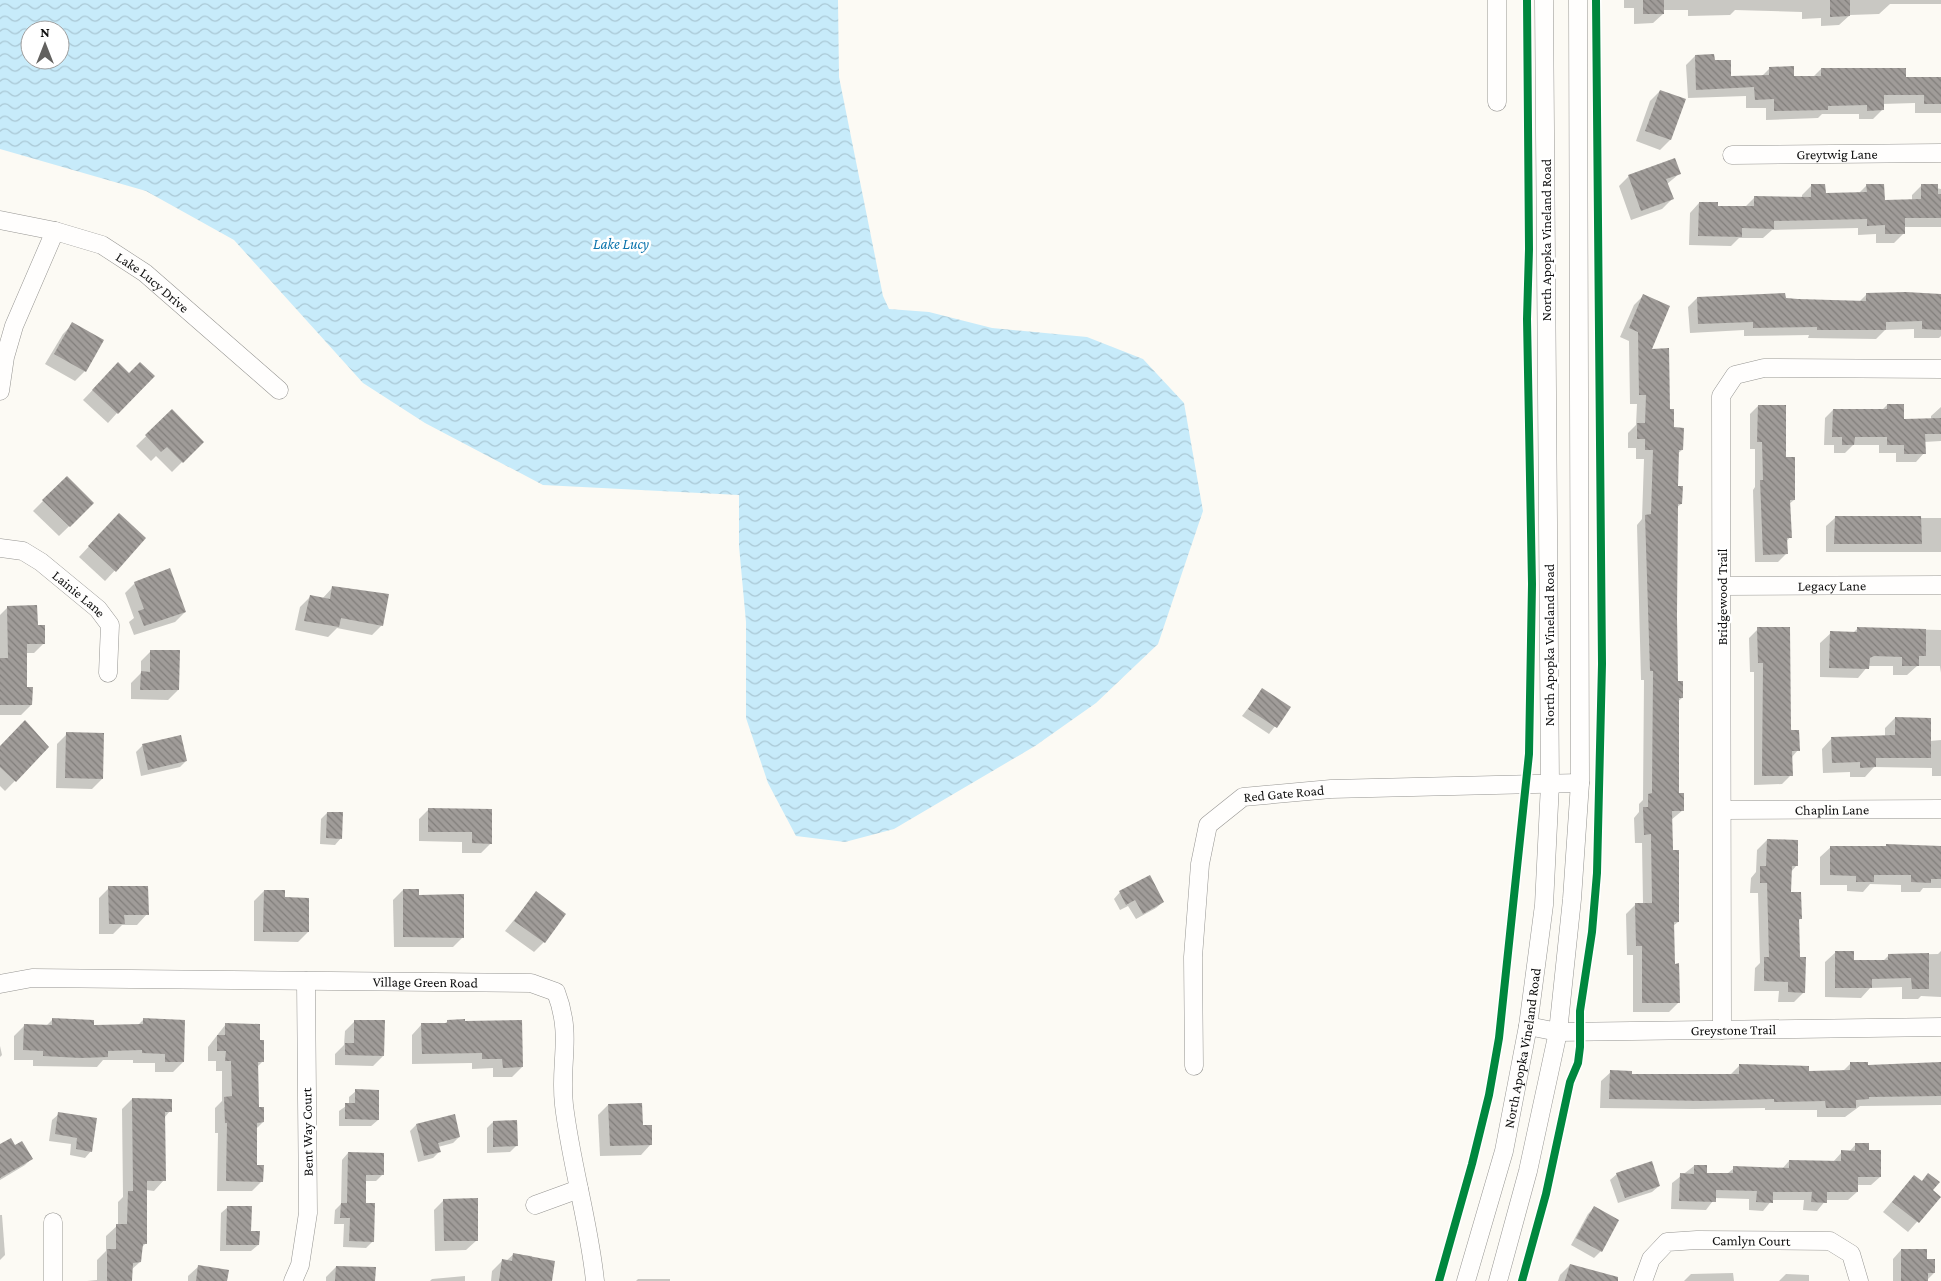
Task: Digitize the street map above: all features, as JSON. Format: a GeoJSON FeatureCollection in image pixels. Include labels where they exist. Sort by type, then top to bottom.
{"type":"FeatureCollection","features":[{"type":"Feature","properties":{"kind":"street"},"geometry":{"type":"LineString","coordinates":[[1497,0],[1497,102]]}},
{"type":"Feature","properties":{"kind":"street","name":"North Apopka Vineland Road"},"geometry":{"type":"LineString","coordinates":[[1466,1281],[1504,1151],[1528,1026],[1544,905],[1550,784],[1544,0]]}},
{"type":"Feature","properties":{"kind":"street","name":"North Apopka Vineland Road"},"geometry":{"type":"LineString","coordinates":[[1498,1281],[1528,1172],[1558,1032],[1572,899],[1580,783],[1578,0]]}},
{"type":"Feature","properties":{"kind":"street","name":"Greytwig Lane"},"geometry":{"type":"LineString","coordinates":[[1732,155],[1941,153]]}},
{"type":"Feature","properties":{"kind":"street","name":"Lake Lucy Drive"},"geometry":{"type":"LineString","coordinates":[[0,220],[55,231],[102,245],[145,273],[278,390]]}},
{"type":"Feature","properties":{"kind":"street"},"geometry":{"type":"LineString","coordinates":[[0,391],[5,357],[14,326],[55,231]]}},
{"type":"Feature","properties":{"kind":"street","name":"Bridgewood Trail"},"geometry":{"type":"LineString","coordinates":[[1722,1030],[1721,396],[1735,375],[1764,368],[1941,369]]}},
{"type":"Feature","properties":{"kind":"street","name":"Lainie Lane"},"geometry":{"type":"LineString","coordinates":[[0,548],[23,551],[41,562],[98,609],[110,625],[108,673]]}},
{"type":"Feature","properties":{"kind":"street","name":"Legacy Lane"},"geometry":{"type":"LineString","coordinates":[[1722,586],[1941,586]]}},
{"type":"Feature","properties":{"kind":"street","name":"Red Gate Road"},"geometry":{"type":"LineString","coordinates":[[1194,1066],[1193,957],[1200,864],[1208,826],[1244,797],[1331,789],[1580,783]]}},
{"type":"Feature","properties":{"kind":"street","name":"Chaplin Lane"},"geometry":{"type":"LineString","coordinates":[[1723,810],[1941,810]]}},
{"type":"Feature","properties":{"kind":"street","name":"Village Green Road"},"geometry":{"type":"LineString","coordinates":[[0,984],[32,978],[532,982],[556,992],[564,1013],[566,1039],[564,1102],[595,1281]]}},
{"type":"Feature","properties":{"kind":"street","name":"Bent Way Court"},"geometry":{"type":"LineString","coordinates":[[293,1281],[300,1265],[308,1213],[306,981]]}},
{"type":"Feature","properties":{"kind":"street","name":"Greystone Trail"},"geometry":{"type":"LineString","coordinates":[[1528,1026],[1558,1032],[1941,1028]]}},
{"type":"Feature","properties":{"kind":"street"},"geometry":{"type":"LineString","coordinates":[[535,1205],[579,1190]]}},
{"type":"Feature","properties":{"kind":"street"},"geometry":{"type":"LineString","coordinates":[[53,1222],[53,1281]]}},
{"type":"Feature","properties":{"kind":"street","name":"Camlyn Court"},"geometry":{"type":"LineString","coordinates":[[1642,1281],[1651,1259],[1667,1242],[1707,1240],[1830,1241],[1851,1254],[1859,1281]]}},
{"type":"Feature","properties":{"kind":"water","name":"Lake Lucy"},"geometry":{"type":"Polygon","coordinates":[[[0,0],[838,0],[839,77],[883,296],[889,309],[929,312],[992,328],[1087,337],[1143,359],[1184,403],[1203,511],[1158,644],[1096,703],[1035,746],[894,829],[845,842],[796,836],[768,783],[746,718],[746,622],[739,546],[739,495],[543,485],[425,423],[363,383],[234,240],[146,191],[0,149],[0,0]]]}},
{"type":"Feature","properties":{"kind":"building"},"geometry":{"type":"Polygon","coordinates":[[[1643,0],[1664,0],[1664,14],[1643,14],[1643,0]]]}},
{"type":"Feature","properties":{"kind":"building"},"geometry":{"type":"Polygon","coordinates":[[[1830,0],[1850,0],[1850,16],[1830,17],[1830,0]]]}},
{"type":"Feature","properties":{"kind":"building"},"geometry":{"type":"Polygon","coordinates":[[[1714,54],[1715,60],[1731,60],[1731,76],[1769,75],[1769,67],[1794,66],[1794,76],[1821,76],[1821,68],[1906,68],[1906,77],[1941,77],[1941,104],[1924,104],[1924,95],[1884,95],[1884,110],[1867,111],[1867,105],[1828,106],[1828,110],[1774,111],[1774,99],[1755,100],[1754,87],[1696,90],[1695,55],[1714,54]]]}},
{"type":"Feature","properties":{"kind":"building"},"geometry":{"type":"Polygon","coordinates":[[[1660,90],[1686,99],[1671,140],[1645,131],[1660,90]]]}},
{"type":"Feature","properties":{"kind":"building"},"geometry":{"type":"Polygon","coordinates":[[[1675,158],[1681,174],[1666,179],[1674,199],[1641,211],[1628,175],[1675,158]]]}},
{"type":"Feature","properties":{"kind":"building"},"geometry":{"type":"Polygon","coordinates":[[[1811,184],[1825,184],[1826,193],[1867,192],[1866,184],[1884,184],[1885,200],[1921,199],[1921,184],[1938,184],[1938,194],[1941,194],[1941,218],[1905,218],[1905,234],[1885,234],[1885,225],[1867,226],[1867,219],[1774,221],[1774,229],[1742,228],[1742,237],[1698,236],[1699,202],[1718,202],[1718,206],[1754,206],[1754,196],[1811,197],[1811,184]]]}},
{"type":"Feature","properties":{"kind":"building"},"geometry":{"type":"Polygon","coordinates":[[[1906,292],[1941,294],[1941,330],[1922,329],[1922,321],[1886,322],[1886,330],[1817,330],[1817,327],[1753,328],[1753,322],[1698,324],[1697,297],[1785,293],[1786,298],[1866,301],[1866,293],[1906,292]]]}},
{"type":"Feature","properties":{"kind":"building"},"geometry":{"type":"Polygon","coordinates":[[[1643,294],[1670,306],[1652,349],[1669,348],[1670,409],[1674,409],[1674,427],[1684,428],[1683,450],[1679,450],[1678,486],[1683,486],[1682,504],[1678,504],[1677,616],[1678,681],[1683,681],[1683,698],[1679,698],[1679,793],[1684,793],[1684,811],[1672,811],[1673,850],[1679,850],[1679,922],[1674,922],[1675,964],[1679,963],[1680,1003],[1642,1003],[1642,946],[1636,946],[1635,903],[1652,903],[1651,834],[1644,835],[1643,807],[1648,807],[1648,794],[1652,793],[1653,671],[1650,671],[1645,515],[1651,514],[1653,450],[1645,450],[1645,439],[1637,439],[1637,423],[1645,423],[1646,395],[1639,395],[1638,332],[1629,328],[1643,294]]]}},
{"type":"Feature","properties":{"kind":"building"},"geometry":{"type":"Polygon","coordinates":[[[72,322],[104,340],[86,372],[54,354],[72,322]]]}},
{"type":"Feature","properties":{"kind":"building"},"geometry":{"type":"Polygon","coordinates":[[[118,362],[129,373],[140,362],[155,376],[118,414],[92,390],[118,362]]]}},
{"type":"Feature","properties":{"kind":"building"},"geometry":{"type":"Polygon","coordinates":[[[1887,404],[1904,404],[1904,419],[1941,418],[1941,434],[1925,434],[1926,454],[1904,454],[1904,445],[1887,445],[1887,437],[1855,437],[1854,445],[1842,445],[1842,437],[1832,437],[1833,409],[1887,409],[1887,404]]]}},
{"type":"Feature","properties":{"kind":"building"},"geometry":{"type":"Polygon","coordinates":[[[1758,405],[1786,405],[1786,457],[1795,457],[1795,500],[1790,500],[1792,538],[1787,538],[1788,554],[1763,555],[1760,480],[1763,480],[1762,442],[1757,442],[1758,405]]]}},
{"type":"Feature","properties":{"kind":"building"},"geometry":{"type":"Polygon","coordinates":[[[172,409],[204,442],[183,463],[167,447],[161,452],[145,435],[172,409]]]}},
{"type":"Feature","properties":{"kind":"building"},"geometry":{"type":"Polygon","coordinates":[[[67,476],[94,503],[70,527],[42,500],[67,476]]]}},
{"type":"Feature","properties":{"kind":"building"},"geometry":{"type":"Polygon","coordinates":[[[119,513],[146,538],[116,572],[88,546],[119,513]]]}},
{"type":"Feature","properties":{"kind":"building"},"geometry":{"type":"Polygon","coordinates":[[[1835,516],[1921,516],[1922,544],[1834,544],[1835,516]]]}},
{"type":"Feature","properties":{"kind":"building"},"geometry":{"type":"Polygon","coordinates":[[[170,568],[186,612],[144,626],[138,611],[144,609],[134,582],[170,568]]]}},
{"type":"Feature","properties":{"kind":"building"},"geometry":{"type":"Polygon","coordinates":[[[332,586],[389,594],[383,626],[341,618],[339,627],[304,621],[310,595],[330,599],[332,586]]]}},
{"type":"Feature","properties":{"kind":"building"},"geometry":{"type":"Polygon","coordinates":[[[37,605],[38,625],[45,625],[45,644],[27,644],[27,687],[33,687],[32,705],[0,705],[0,658],[8,658],[7,606],[37,605]]]}},
{"type":"Feature","properties":{"kind":"building"},"geometry":{"type":"Polygon","coordinates":[[[1757,627],[1790,627],[1791,730],[1799,730],[1800,751],[1792,751],[1793,776],[1762,776],[1763,663],[1758,663],[1757,627]]]}},
{"type":"Feature","properties":{"kind":"building"},"geometry":{"type":"Polygon","coordinates":[[[1857,627],[1926,629],[1926,656],[1919,656],[1919,666],[1902,666],[1902,657],[1874,656],[1870,658],[1869,669],[1829,668],[1830,631],[1857,632],[1857,627]]]}},
{"type":"Feature","properties":{"kind":"building"},"geometry":{"type":"Polygon","coordinates":[[[150,650],[180,650],[179,690],[140,690],[141,671],[150,672],[150,650]]]}},
{"type":"Feature","properties":{"kind":"building"},"geometry":{"type":"Polygon","coordinates":[[[1262,688],[1291,707],[1277,728],[1248,709],[1262,688]]]}},
{"type":"Feature","properties":{"kind":"building"},"geometry":{"type":"Polygon","coordinates":[[[1895,717],[1931,718],[1931,758],[1876,758],[1876,767],[1860,768],[1860,762],[1832,763],[1831,737],[1895,735],[1895,717]]]}},
{"type":"Feature","properties":{"kind":"building"},"geometry":{"type":"Polygon","coordinates":[[[25,720],[49,747],[16,782],[0,767],[0,746],[25,720]]]}},
{"type":"Feature","properties":{"kind":"building"},"geometry":{"type":"Polygon","coordinates":[[[66,732],[104,733],[103,779],[65,778],[66,732]]]}},
{"type":"Feature","properties":{"kind":"building"},"geometry":{"type":"Polygon","coordinates":[[[181,735],[187,761],[148,770],[142,744],[181,735]]]}},
{"type":"Feature","properties":{"kind":"building"},"geometry":{"type":"Polygon","coordinates":[[[428,808],[492,809],[492,844],[472,843],[472,832],[428,832],[428,808]]]}},
{"type":"Feature","properties":{"kind":"building"},"geometry":{"type":"Polygon","coordinates":[[[327,812],[343,812],[342,839],[326,838],[327,812]]]}},
{"type":"Feature","properties":{"kind":"building"},"geometry":{"type":"Polygon","coordinates":[[[1767,839],[1798,840],[1798,866],[1792,866],[1791,892],[1801,892],[1802,919],[1799,919],[1800,957],[1806,957],[1805,993],[1788,992],[1788,982],[1764,981],[1764,957],[1769,957],[1767,883],[1760,883],[1760,866],[1766,866],[1767,839]]]}},
{"type":"Feature","properties":{"kind":"building"},"geometry":{"type":"Polygon","coordinates":[[[1886,844],[1941,846],[1941,879],[1931,879],[1931,883],[1911,882],[1911,875],[1874,875],[1874,882],[1856,882],[1856,876],[1830,875],[1830,846],[1886,846],[1886,844]]]}},
{"type":"Feature","properties":{"kind":"building"},"geometry":{"type":"Polygon","coordinates":[[[1150,875],[1164,902],[1143,914],[1135,900],[1126,905],[1119,891],[1150,875]]]}},
{"type":"Feature","properties":{"kind":"building"},"geometry":{"type":"Polygon","coordinates":[[[108,886],[148,886],[149,915],[124,915],[125,924],[109,924],[108,886]]]}},
{"type":"Feature","properties":{"kind":"building"},"geometry":{"type":"Polygon","coordinates":[[[403,889],[419,889],[419,895],[464,894],[464,938],[403,937],[403,889]]]}},
{"type":"Feature","properties":{"kind":"building"},"geometry":{"type":"Polygon","coordinates":[[[264,890],[285,890],[285,897],[309,898],[309,932],[263,932],[264,890]]]}},
{"type":"Feature","properties":{"kind":"building"},"geometry":{"type":"Polygon","coordinates":[[[536,891],[566,914],[545,943],[514,921],[536,891]]]}},
{"type":"Feature","properties":{"kind":"building"},"geometry":{"type":"Polygon","coordinates":[[[1835,951],[1854,951],[1854,960],[1888,960],[1888,954],[1929,953],[1929,989],[1912,989],[1911,978],[1872,979],[1872,988],[1835,988],[1835,951]]]}},
{"type":"Feature","properties":{"kind":"building"},"geometry":{"type":"Polygon","coordinates":[[[52,1018],[94,1020],[94,1025],[143,1024],[143,1018],[185,1020],[184,1062],[165,1062],[165,1054],[142,1053],[142,1050],[108,1051],[108,1057],[81,1058],[43,1056],[43,1051],[23,1050],[24,1024],[52,1025],[52,1018]]]}},
{"type":"Feature","properties":{"kind":"building"},"geometry":{"type":"Polygon","coordinates":[[[465,1019],[465,1021],[522,1020],[523,1067],[503,1068],[502,1059],[482,1059],[482,1053],[422,1054],[421,1023],[447,1023],[447,1020],[465,1019]]]}},
{"type":"Feature","properties":{"kind":"building"},"geometry":{"type":"Polygon","coordinates":[[[354,1020],[385,1020],[384,1056],[345,1055],[345,1043],[354,1043],[354,1020]]]}},
{"type":"Feature","properties":{"kind":"building"},"geometry":{"type":"Polygon","coordinates":[[[225,1023],[260,1024],[260,1040],[264,1040],[264,1062],[258,1062],[259,1107],[264,1107],[264,1122],[257,1123],[257,1165],[264,1165],[263,1182],[226,1181],[227,1123],[225,1123],[224,1097],[232,1096],[231,1061],[225,1061],[226,1051],[217,1051],[217,1035],[225,1035],[225,1023]]]}},
{"type":"Feature","properties":{"kind":"building"},"geometry":{"type":"Polygon","coordinates":[[[1850,1062],[1868,1062],[1868,1065],[1941,1062],[1941,1096],[1869,1097],[1869,1099],[1856,1100],[1856,1108],[1826,1108],[1825,1101],[1774,1102],[1774,1099],[1703,1101],[1609,1099],[1610,1070],[1632,1071],[1632,1074],[1739,1074],[1739,1064],[1809,1066],[1809,1071],[1850,1070],[1850,1062]]]}},
{"type":"Feature","properties":{"kind":"building"},"geometry":{"type":"Polygon","coordinates":[[[355,1089],[379,1090],[379,1120],[345,1119],[345,1103],[355,1103],[355,1089]]]}},
{"type":"Feature","properties":{"kind":"building"},"geometry":{"type":"Polygon","coordinates":[[[132,1098],[172,1099],[172,1112],[165,1112],[166,1181],[147,1181],[147,1244],[143,1244],[141,1262],[133,1263],[132,1281],[107,1281],[107,1249],[116,1249],[116,1224],[127,1224],[128,1191],[133,1191],[132,1098]]]}},
{"type":"Feature","properties":{"kind":"building"},"geometry":{"type":"Polygon","coordinates":[[[642,1103],[643,1125],[652,1125],[652,1145],[610,1146],[608,1104],[642,1103]]]}},
{"type":"Feature","properties":{"kind":"building"},"geometry":{"type":"Polygon","coordinates":[[[58,1112],[97,1118],[92,1152],[76,1149],[77,1138],[55,1134],[58,1112]]]}},
{"type":"Feature","properties":{"kind":"building"},"geometry":{"type":"Polygon","coordinates":[[[455,1114],[460,1137],[438,1143],[441,1152],[424,1156],[416,1124],[455,1114]]]}},
{"type":"Feature","properties":{"kind":"building"},"geometry":{"type":"Polygon","coordinates":[[[517,1120],[518,1146],[493,1147],[493,1121],[517,1120]]]}},
{"type":"Feature","properties":{"kind":"building"},"geometry":{"type":"Polygon","coordinates":[[[11,1138],[15,1145],[22,1141],[33,1159],[0,1178],[0,1144],[11,1138]]]}},
{"type":"Feature","properties":{"kind":"building"},"geometry":{"type":"Polygon","coordinates":[[[1855,1143],[1869,1143],[1869,1150],[1881,1150],[1881,1177],[1858,1177],[1858,1192],[1827,1192],[1827,1203],[1811,1202],[1812,1192],[1773,1192],[1773,1203],[1756,1202],[1757,1191],[1716,1190],[1716,1202],[1679,1201],[1680,1173],[1694,1174],[1694,1165],[1707,1165],[1707,1173],[1733,1173],[1733,1166],[1789,1168],[1789,1160],[1841,1161],[1841,1150],[1855,1151],[1855,1143]]]}},
{"type":"Feature","properties":{"kind":"building"},"geometry":{"type":"Polygon","coordinates":[[[348,1152],[384,1153],[384,1175],[366,1175],[366,1203],[375,1203],[374,1242],[349,1241],[350,1218],[340,1218],[341,1203],[347,1203],[348,1152]]]}},
{"type":"Feature","properties":{"kind":"building"},"geometry":{"type":"Polygon","coordinates":[[[1652,1161],[1660,1186],[1625,1198],[1616,1173],[1652,1161]]]}},
{"type":"Feature","properties":{"kind":"building"},"geometry":{"type":"Polygon","coordinates":[[[1928,1173],[1940,1182],[1933,1190],[1941,1197],[1919,1223],[1892,1202],[1914,1175],[1922,1181],[1928,1173]]]}},
{"type":"Feature","properties":{"kind":"building"},"geometry":{"type":"Polygon","coordinates":[[[478,1198],[478,1241],[444,1241],[443,1199],[478,1198]]]}},
{"type":"Feature","properties":{"kind":"building"},"geometry":{"type":"Polygon","coordinates":[[[227,1206],[252,1206],[251,1231],[260,1231],[259,1245],[226,1245],[227,1206]]]}},
{"type":"Feature","properties":{"kind":"building"},"geometry":{"type":"Polygon","coordinates":[[[1594,1206],[1619,1220],[1602,1252],[1576,1238],[1594,1206]]]}},
{"type":"Feature","properties":{"kind":"building"},"geometry":{"type":"Polygon","coordinates":[[[1901,1249],[1927,1249],[1927,1259],[1935,1259],[1935,1273],[1928,1273],[1928,1281],[1901,1281],[1901,1249]]]}},
{"type":"Feature","properties":{"kind":"building"},"geometry":{"type":"Polygon","coordinates":[[[513,1253],[555,1261],[552,1281],[499,1281],[502,1259],[512,1261],[513,1253]]]}},
{"type":"Feature","properties":{"kind":"building"},"geometry":{"type":"Polygon","coordinates":[[[1570,1264],[1618,1277],[1618,1281],[1565,1281],[1570,1264]]]}},
{"type":"Feature","properties":{"kind":"building"},"geometry":{"type":"Polygon","coordinates":[[[198,1265],[229,1270],[227,1281],[196,1281],[198,1265]]]}},
{"type":"Feature","properties":{"kind":"building"},"geometry":{"type":"Polygon","coordinates":[[[336,1266],[376,1267],[375,1281],[335,1281],[336,1266]]]}},
{"type":"Feature","properties":{"kind":"cycle path"},"geometry":{"type":"LineString","coordinates":[[1439,1281],[1472,1164],[1489,1095],[1499,1038],[1529,754],[1532,584],[1527,319],[1529,249],[1527,0]]}},
{"type":"Feature","properties":{"kind":"cycle path"},"geometry":{"type":"LineString","coordinates":[[1522,1281],[1546,1194],[1570,1082],[1578,1063],[1580,1011],[1592,932],[1597,873],[1602,664],[1596,0]]}}]}
